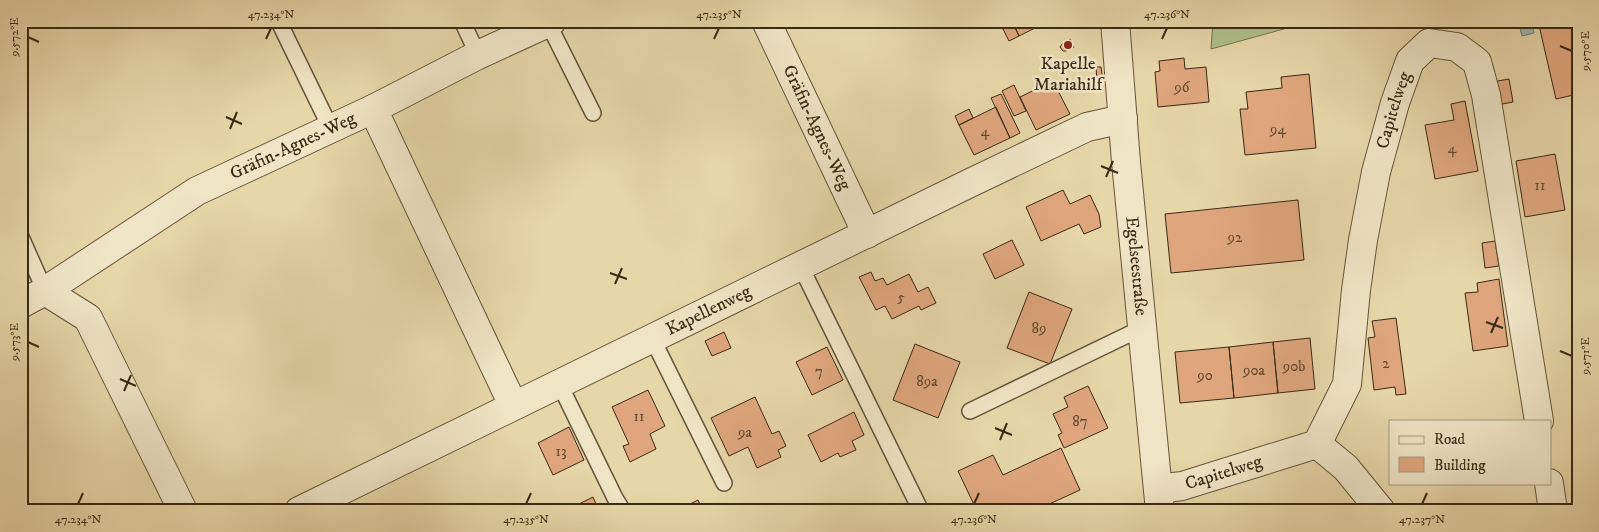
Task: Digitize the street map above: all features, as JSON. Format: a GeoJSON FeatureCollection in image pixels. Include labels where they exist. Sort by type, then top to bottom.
{"type":"FeatureCollection","features":[{"type":"Feature","properties":{"kind":"street","name":"Gräfin-Agnes-Weg"},"geometry":{"type":"LineString","coordinates":[[766,21],[867,234]]}},
{"type":"Feature","properties":{"kind":"street","name":"Egelseestraße"},"geometry":{"type":"LineString","coordinates":[[1115,21],[1159,500]]}},
{"type":"Feature","properties":{"kind":"street","name":"Gräfin-Agnes-Weg"},"geometry":{"type":"LineString","coordinates":[[21,304],[45,291],[197,191],[373,109],[478,55],[550,22]]}},
{"type":"Feature","properties":{"kind":"street","name":"Capitelweg"},"geometry":{"type":"LineString","coordinates":[[1159,500],[1182,486],[1317,444],[1347,384],[1363,240],[1376,172],[1394,103],[1410,61],[1429,43],[1457,47],[1477,62],[1486,95],[1539,420]]}},
{"type":"Feature","properties":{"kind":"street"},"geometry":{"type":"LineString","coordinates":[[373,109],[513,406]]}},
{"type":"Feature","properties":{"kind":"street","name":"Kapellenweg"},"geometry":{"type":"LineString","coordinates":[[299,511],[1087,128],[1123,119]]}},
{"type":"Feature","properties":{"kind":"street"},"geometry":{"type":"LineString","coordinates":[[45,291],[88,318],[183,511]]}},
{"type":"Feature","properties":{"kind":"street"},"geometry":{"type":"LineString","coordinates":[[1317,444],[1346,468],[1381,511]]}},
{"type":"Feature","properties":{"kind":"street"},"geometry":{"type":"LineString","coordinates":[[1549,484],[1553,511]]}},
{"type":"Feature","properties":{"kind":"lane"},"geometry":{"type":"LineString","coordinates":[[462,21],[478,55]]}},
{"type":"Feature","properties":{"kind":"lane"},"geometry":{"type":"LineString","coordinates":[[550,22],[593,113]]}},
{"type":"Feature","properties":{"kind":"lane"},"geometry":{"type":"LineString","coordinates":[[280,24],[331,129]]}},
{"type":"Feature","properties":{"kind":"lane"},"geometry":{"type":"LineString","coordinates":[[21,237],[45,291]]}},
{"type":"Feature","properties":{"kind":"lane"},"geometry":{"type":"LineString","coordinates":[[800,267],[921,511]]}},
{"type":"Feature","properties":{"kind":"lane"},"geometry":{"type":"LineString","coordinates":[[970,411],[1142,328]]}},
{"type":"Feature","properties":{"kind":"lane"},"geometry":{"type":"LineString","coordinates":[[652,338],[724,482]]}},
{"type":"Feature","properties":{"kind":"lane"},"geometry":{"type":"LineString","coordinates":[[559,384],[623,511]]}},
{"type":"Feature","properties":{"kind":"green space"},"geometry":{"type":"Polygon","coordinates":[[[1213,21],[1313,21],[1211,49],[1213,21]]]}},
{"type":"Feature","properties":{"kind":"water"},"geometry":{"type":"Polygon","coordinates":[[[1518,21],[1531,21],[1534,33],[1522,36],[1518,21]]]}},
{"type":"Feature","properties":{"kind":"building"},"geometry":{"type":"Polygon","coordinates":[[[999,21],[1012,21],[1019,36],[1009,41],[999,21]]]}},
{"type":"Feature","properties":{"kind":"building"},"geometry":{"type":"Polygon","coordinates":[[[1012,21],[1049,21],[1019,36],[1012,21]]]}},
{"type":"Feature","properties":{"kind":"building"},"geometry":{"type":"Polygon","coordinates":[[[1538,21],[1578,21],[1578,94],[1556,99],[1538,21]]]}},
{"type":"Feature","properties":{"kind":"building","name":"Kapelle Mariahilf"},"geometry":{"type":"Polygon","coordinates":[[[1070,39],[1074,47],[1063,51],[1060,47],[1070,39]]]}},
{"type":"Feature","properties":{"kind":"building"},"geometry":{"type":"Polygon","coordinates":[[[1184,58],[1185,69],[1206,67],[1209,102],[1158,107],[1155,72],[1160,71],[1159,61],[1184,58]]]}},
{"type":"Feature","properties":{"kind":"building"},"geometry":{"type":"Polygon","coordinates":[[[1096,67],[1101,67],[1103,81],[1097,82],[1096,67]]]}},
{"type":"Feature","properties":{"kind":"building"},"geometry":{"type":"Polygon","coordinates":[[[1309,74],[1316,148],[1245,155],[1240,109],[1248,109],[1246,92],[1282,88],[1281,77],[1309,74]]]}},
{"type":"Feature","properties":{"kind":"building"},"geometry":{"type":"Polygon","coordinates":[[[1509,79],[1513,102],[1497,105],[1492,82],[1509,79]]]}},
{"type":"Feature","properties":{"kind":"building"},"geometry":{"type":"Polygon","coordinates":[[[1053,81],[1070,114],[1036,130],[1020,97],[1053,81]]]}},
{"type":"Feature","properties":{"kind":"building"},"geometry":{"type":"Polygon","coordinates":[[[1014,85],[1026,111],[1014,116],[1002,91],[1014,85]]]}},
{"type":"Feature","properties":{"kind":"building"},"geometry":{"type":"Polygon","coordinates":[[[1001,94],[1020,133],[1010,138],[991,98],[1001,94]]]}},
{"type":"Feature","properties":{"kind":"building"},"geometry":{"type":"Polygon","coordinates":[[[1465,101],[1478,171],[1435,179],[1425,125],[1454,120],[1451,104],[1465,101]]]}},
{"type":"Feature","properties":{"kind":"building"},"geometry":{"type":"Polygon","coordinates":[[[996,107],[1010,138],[974,155],[959,125],[996,107]]]}},
{"type":"Feature","properties":{"kind":"building"},"geometry":{"type":"Polygon","coordinates":[[[969,109],[973,118],[959,125],[955,116],[969,109]]]}},
{"type":"Feature","properties":{"kind":"building"},"geometry":{"type":"Polygon","coordinates":[[[1555,154],[1565,210],[1525,217],[1516,161],[1555,154]]]}},
{"type":"Feature","properties":{"kind":"building"},"geometry":{"type":"Polygon","coordinates":[[[1063,190],[1070,204],[1090,195],[1099,214],[1101,227],[1084,234],[1079,224],[1041,241],[1026,207],[1063,190]]]}},
{"type":"Feature","properties":{"kind":"building"},"geometry":{"type":"Polygon","coordinates":[[[1298,200],[1304,260],[1171,273],[1165,214],[1298,200]]]}},
{"type":"Feature","properties":{"kind":"building"},"geometry":{"type":"Polygon","coordinates":[[[1012,240],[1024,265],[995,279],[983,254],[1012,240]]]}},
{"type":"Feature","properties":{"kind":"building"},"geometry":{"type":"Polygon","coordinates":[[[1495,241],[1499,266],[1485,268],[1482,243],[1495,241]]]}},
{"type":"Feature","properties":{"kind":"building"},"geometry":{"type":"Polygon","coordinates":[[[871,272],[875,281],[883,278],[887,285],[909,274],[918,292],[928,287],[936,303],[921,310],[919,306],[892,319],[885,306],[876,310],[859,277],[871,272]]]}},
{"type":"Feature","properties":{"kind":"building"},"geometry":{"type":"Polygon","coordinates":[[[1499,279],[1508,346],[1473,351],[1465,293],[1478,292],[1477,283],[1499,279]]]}},
{"type":"Feature","properties":{"kind":"building"},"geometry":{"type":"Polygon","coordinates":[[[1029,292],[1072,309],[1050,364],[1007,348],[1029,292]]]}},
{"type":"Feature","properties":{"kind":"building"},"geometry":{"type":"Polygon","coordinates":[[[1396,318],[1406,394],[1396,395],[1395,387],[1374,390],[1368,338],[1375,337],[1372,321],[1396,318]]]}},
{"type":"Feature","properties":{"kind":"building"},"geometry":{"type":"Polygon","coordinates":[[[724,332],[731,348],[712,356],[705,341],[724,332]]]}},
{"type":"Feature","properties":{"kind":"building"},"geometry":{"type":"Polygon","coordinates":[[[1310,338],[1315,389],[1278,393],[1273,342],[1310,338]]]}},
{"type":"Feature","properties":{"kind":"building"},"geometry":{"type":"Polygon","coordinates":[[[1273,342],[1278,393],[1234,398],[1229,347],[1273,342]]]}},
{"type":"Feature","properties":{"kind":"building"},"geometry":{"type":"Polygon","coordinates":[[[915,344],[960,362],[938,418],[893,400],[915,344]]]}},
{"type":"Feature","properties":{"kind":"building"},"geometry":{"type":"Polygon","coordinates":[[[827,347],[843,380],[812,395],[796,362],[827,347]]]}},
{"type":"Feature","properties":{"kind":"building"},"geometry":{"type":"Polygon","coordinates":[[[1229,347],[1234,398],[1180,403],[1175,352],[1229,347]]]}},
{"type":"Feature","properties":{"kind":"building"},"geometry":{"type":"Polygon","coordinates":[[[1088,386],[1108,428],[1064,448],[1058,435],[1062,433],[1053,414],[1068,407],[1064,397],[1088,386]]]}},
{"type":"Feature","properties":{"kind":"building"},"geometry":{"type":"Polygon","coordinates":[[[648,390],[665,426],[650,434],[656,449],[630,462],[623,446],[629,444],[612,407],[648,390]]]}},
{"type":"Feature","properties":{"kind":"building"},"geometry":{"type":"Polygon","coordinates":[[[755,397],[772,434],[779,431],[786,446],[778,450],[781,457],[757,468],[748,447],[729,456],[711,418],[755,397]]]}},
{"type":"Feature","properties":{"kind":"building"},"geometry":{"type":"Polygon","coordinates":[[[854,412],[864,435],[852,441],[856,450],[840,457],[838,453],[821,462],[808,435],[854,412]]]}},
{"type":"Feature","properties":{"kind":"building"},"geometry":{"type":"Polygon","coordinates":[[[569,427],[584,460],[553,475],[538,443],[569,427]]]}},
{"type":"Feature","properties":{"kind":"building"},"geometry":{"type":"Polygon","coordinates":[[[1061,448],[1080,490],[1034,511],[977,511],[958,471],[993,455],[1003,475],[1061,448]]]}},
{"type":"Feature","properties":{"kind":"building"},"geometry":{"type":"Polygon","coordinates":[[[593,497],[599,511],[565,511],[593,497]]]}},
{"type":"Feature","properties":{"kind":"building"},"geometry":{"type":"Polygon","coordinates":[[[698,500],[703,511],[676,511],[698,500]]]}},
{"type":"Feature","properties":{"kind":"place","name":"Kapelle Mariahilf"},"geometry":{"type":"Point","coordinates":[1068,45]}}]}
